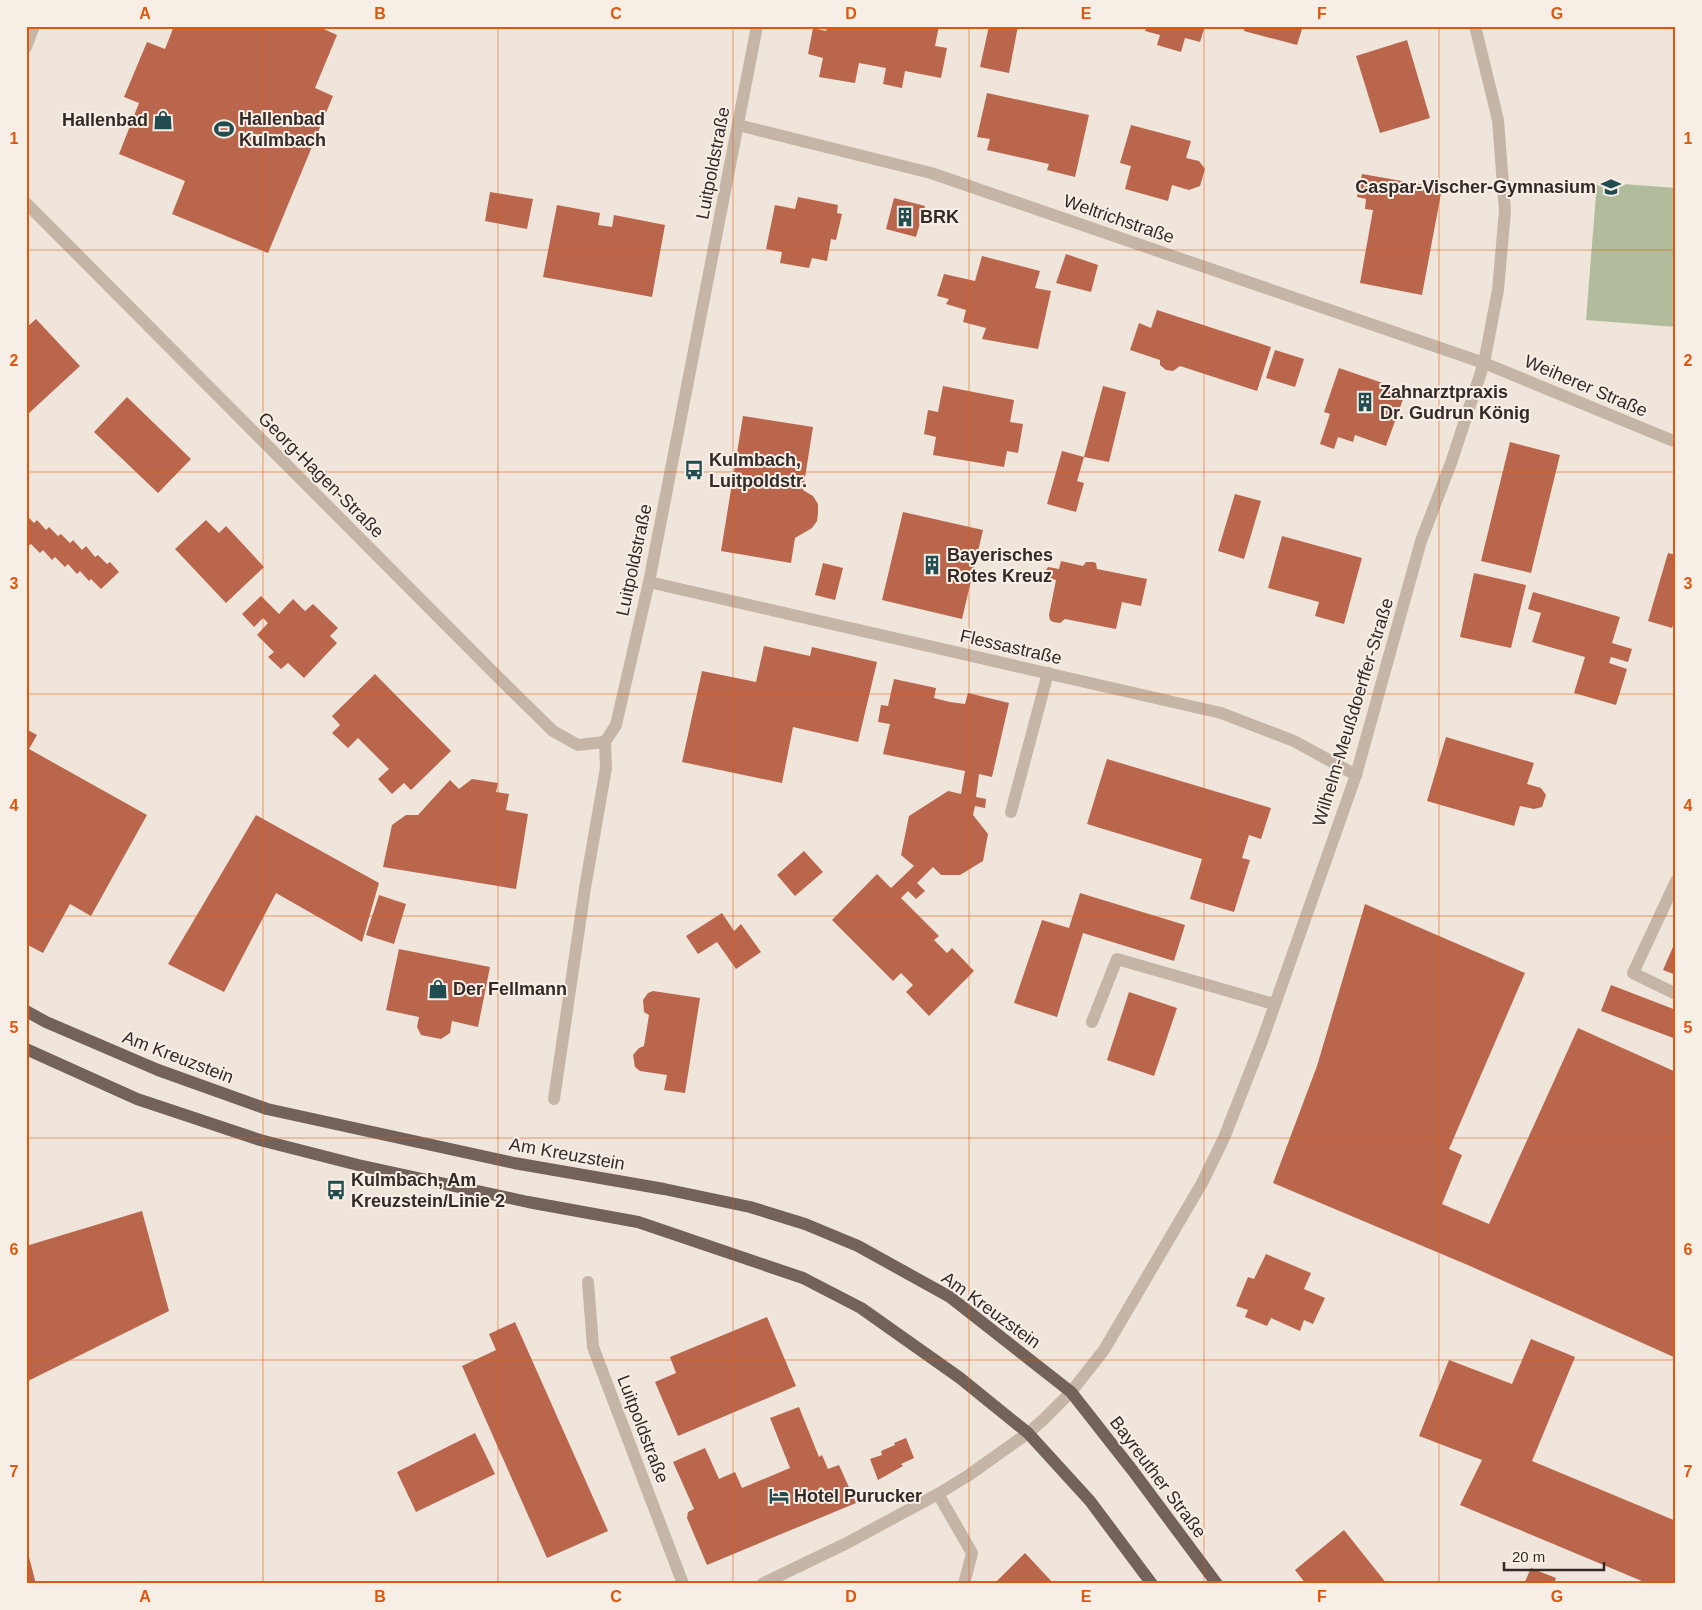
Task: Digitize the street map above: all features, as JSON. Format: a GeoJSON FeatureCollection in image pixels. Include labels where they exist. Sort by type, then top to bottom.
{"type":"FeatureCollection","features":[{"type":"Feature","properties":{"kind":"main road","name":"Am Kreuzstein"},"geometry":{"type":"LineString","coordinates":[[26,1011],[46,1022],[158,1070],[267,1109],[504,1161],[664,1189],[750,1207],[805,1224],[858,1246],[950,1297],[1070,1392]]}},
{"type":"Feature","properties":{"kind":"main road"},"geometry":{"type":"LineString","coordinates":[[26,1049],[138,1099],[260,1140],[358,1165],[528,1202],[638,1222],[804,1278],[861,1308],[960,1378],[1028,1433],[1090,1501],[1152,1584]]}},
{"type":"Feature","properties":{"kind":"main road","name":"Bayreuther Straße"},"geometry":{"type":"LineString","coordinates":[[1070,1392],[1133,1471],[1217,1584]]}},
{"type":"Feature","properties":{"kind":"street"},"geometry":{"type":"LineString","coordinates":[[26,47],[34,26]]}},
{"type":"Feature","properties":{"kind":"street","name":"Luitpoldstraße"},"geometry":{"type":"LineString","coordinates":[[605,742],[616,724],[648,582],[758,26]]}},
{"type":"Feature","properties":{"kind":"street","name":"Wilhelm-Meußdoerffer-Straße"},"geometry":{"type":"LineString","coordinates":[[762,1584],[848,1542],[938,1494],[1028,1433],[1044,1419],[1070,1392],[1107,1345],[1202,1183],[1224,1138],[1262,1041],[1356,775],[1421,541],[1451,463],[1484,362],[1498,290],[1505,211],[1498,120],[1475,26]]}},
{"type":"Feature","properties":{"kind":"street","name":"Weltrichstraße"},"geometry":{"type":"LineString","coordinates":[[738,125],[931,173],[1484,362]]}},
{"type":"Feature","properties":{"kind":"street","name":"Georg-Hagen-Straße"},"geometry":{"type":"LineString","coordinates":[[26,203],[553,731],[578,745],[605,742]]}},
{"type":"Feature","properties":{"kind":"street","name":"Weiherer Straße"},"geometry":{"type":"LineString","coordinates":[[1484,362],[1676,442]]}},
{"type":"Feature","properties":{"kind":"street","name":"Flessastraße"},"geometry":{"type":"LineString","coordinates":[[648,582],[1221,714],[1294,741],[1356,775]]}},
{"type":"Feature","properties":{"kind":"street"},"geometry":{"type":"LineString","coordinates":[[1011,812],[1048,673]]}},
{"type":"Feature","properties":{"kind":"street"},"geometry":{"type":"LineString","coordinates":[[554,1099],[585,888],[606,768],[605,742]]}},
{"type":"Feature","properties":{"kind":"street"},"geometry":{"type":"LineString","coordinates":[[1676,881],[1633,973],[1676,994]]}},
{"type":"Feature","properties":{"kind":"street"},"geometry":{"type":"LineString","coordinates":[[1092,1022],[1117,959],[1274,1004]]}},
{"type":"Feature","properties":{"kind":"street","name":"Luitpoldstraße"},"geometry":{"type":"LineString","coordinates":[[588,1282],[593,1347],[683,1584]]}},
{"type":"Feature","properties":{"kind":"street"},"geometry":{"type":"LineString","coordinates":[[938,1494],[972,1553],[964,1584]]}},
{"type":"Feature","properties":{"kind":"green space"},"geometry":{"type":"Polygon","coordinates":[[[1597,182],[1676,188],[1676,327],[1586,320],[1597,182]]]}},
{"type":"Feature","properties":{"kind":"building","name":"Hallenbad Kulmbach"},"geometry":{"type":"Polygon","coordinates":[[[174,26],[317,26],[337,35],[315,88],[333,96],[268,253],[172,214],[185,181],[119,154],[139,103],[124,97],[147,42],[165,49],[174,26]]]}},
{"type":"Feature","properties":{"kind":"building"},"geometry":{"type":"Polygon","coordinates":[[[827,26],[939,26],[935,46],[947,48],[941,78],[905,71],[902,88],[883,84],[886,68],[859,63],[855,83],[819,77],[823,58],[808,54],[813,28],[826,31],[827,26]]]}},
{"type":"Feature","properties":{"kind":"building"},"geometry":{"type":"Polygon","coordinates":[[[989,26],[1018,26],[1009,73],[980,67],[989,26]]]}},
{"type":"Feature","properties":{"kind":"building"},"geometry":{"type":"Polygon","coordinates":[[[1147,26],[1205,26],[1200,42],[1185,38],[1181,52],[1157,45],[1160,35],[1145,31],[1147,26]]]}},
{"type":"Feature","properties":{"kind":"building"},"geometry":{"type":"Polygon","coordinates":[[[1245,26],[1303,26],[1297,45],[1244,31],[1245,26]]]}},
{"type":"Feature","properties":{"kind":"building"},"geometry":{"type":"Polygon","coordinates":[[[1407,40],[1430,118],[1380,133],[1356,56],[1407,40]]]}},
{"type":"Feature","properties":{"kind":"building"},"geometry":{"type":"Polygon","coordinates":[[[987,93],[1089,115],[1075,177],[1047,170],[1049,164],[987,150],[990,139],[977,137],[987,93]]]}},
{"type":"Feature","properties":{"kind":"building"},"geometry":{"type":"Polygon","coordinates":[[[1131,125],[1191,141],[1186,158],[1199,161],[1205,169],[1200,186],[1189,190],[1172,185],[1168,201],[1125,189],[1131,166],[1120,163],[1131,125]]]}},
{"type":"Feature","properties":{"kind":"building"},"geometry":{"type":"Polygon","coordinates":[[[1362,174],[1442,188],[1422,295],[1360,283],[1373,210],[1365,209],[1366,199],[1357,197],[1362,174]]]}},
{"type":"Feature","properties":{"kind":"building"},"geometry":{"type":"Polygon","coordinates":[[[490,192],[533,199],[527,229],[485,221],[490,192]]]}},
{"type":"Feature","properties":{"kind":"building"},"geometry":{"type":"Polygon","coordinates":[[[798,197],[838,205],[837,213],[842,214],[836,240],[831,239],[827,261],[812,258],[809,268],[780,263],[782,252],[766,249],[775,205],[795,209],[798,197]]]}},
{"type":"Feature","properties":{"kind":"building","name":"BRK"},"geometry":{"type":"Polygon","coordinates":[[[894,198],[925,206],[916,237],[886,229],[894,198]]]}},
{"type":"Feature","properties":{"kind":"building"},"geometry":{"type":"Polygon","coordinates":[[[557,205],[600,213],[598,225],[612,227],[614,215],[665,225],[652,297],[543,277],[557,205]]]}},
{"type":"Feature","properties":{"kind":"building"},"geometry":{"type":"Polygon","coordinates":[[[1066,254],[1098,265],[1091,292],[1056,283],[1066,254]]]}},
{"type":"Feature","properties":{"kind":"building"},"geometry":{"type":"Polygon","coordinates":[[[982,256],[1040,271],[1035,288],[1051,291],[1038,349],[982,339],[986,328],[963,322],[966,310],[946,304],[949,299],[937,296],[944,274],[975,281],[982,256]]]}},
{"type":"Feature","properties":{"kind":"building"},"geometry":{"type":"Polygon","coordinates":[[[1157,310],[1271,347],[1257,391],[1180,366],[1173,371],[1166,370],[1160,365],[1160,360],[1130,350],[1139,323],[1151,328],[1157,310]]]}},
{"type":"Feature","properties":{"kind":"building"},"geometry":{"type":"Polygon","coordinates":[[[36,319],[80,366],[27,415],[26,328],[36,319]]]}},
{"type":"Feature","properties":{"kind":"building"},"geometry":{"type":"Polygon","coordinates":[[[1275,350],[1304,359],[1295,387],[1266,378],[1275,350]]]}},
{"type":"Feature","properties":{"kind":"building","name":"Zahnarztpraxis Dr. Gudrun König"},"geometry":{"type":"Polygon","coordinates":[[[1339,368],[1406,391],[1386,446],[1355,435],[1353,442],[1338,437],[1334,449],[1320,444],[1330,414],[1324,412],[1339,368]]]}},
{"type":"Feature","properties":{"kind":"building"},"geometry":{"type":"Polygon","coordinates":[[[943,386],[1014,400],[1010,422],[1023,424],[1018,453],[1007,451],[1004,467],[933,455],[936,437],[924,434],[928,410],[938,412],[943,386]]]}},
{"type":"Feature","properties":{"kind":"building"},"geometry":{"type":"Polygon","coordinates":[[[1103,386],[1126,392],[1109,462],[1084,457],[1103,386]]]}},
{"type":"Feature","properties":{"kind":"building"},"geometry":{"type":"Polygon","coordinates":[[[127,397],[191,459],[158,493],[94,432],[127,397]]]}},
{"type":"Feature","properties":{"kind":"building"},"geometry":{"type":"Polygon","coordinates":[[[743,416],[813,427],[803,490],[813,496],[818,504],[817,521],[812,528],[795,538],[791,563],[721,551],[743,416]]]}},
{"type":"Feature","properties":{"kind":"building"},"geometry":{"type":"Polygon","coordinates":[[[1510,442],[1560,455],[1531,573],[1481,561],[1510,442]]]}},
{"type":"Feature","properties":{"kind":"building"},"geometry":{"type":"Polygon","coordinates":[[[1062,451],[1084,457],[1077,481],[1084,483],[1076,512],[1047,504],[1062,451]]]}},
{"type":"Feature","properties":{"kind":"building"},"geometry":{"type":"Polygon","coordinates":[[[1235,494],[1261,501],[1244,559],[1218,551],[1235,494]]]}},
{"type":"Feature","properties":{"kind":"building","name":"Bayerisches Rotes Kreuz"},"geometry":{"type":"Polygon","coordinates":[[[903,512],[983,530],[962,619],[882,600],[903,512]]]}},
{"type":"Feature","properties":{"kind":"building"},"geometry":{"type":"Polygon","coordinates":[[[26,515],[34,523],[37,520],[46,530],[49,527],[58,536],[61,534],[70,543],[73,540],[82,550],[86,546],[95,557],[98,555],[107,564],[110,562],[119,572],[101,589],[91,579],[89,581],[80,571],[77,574],[68,564],[65,567],[55,557],[52,560],[43,550],[40,553],[31,544],[28,546],[26,544],[26,515]]]}},
{"type":"Feature","properties":{"kind":"building"},"geometry":{"type":"Polygon","coordinates":[[[206,520],[219,533],[226,526],[264,567],[226,603],[175,549],[206,520]]]}},
{"type":"Feature","properties":{"kind":"building"},"geometry":{"type":"Polygon","coordinates":[[[1282,536],[1362,558],[1344,624],[1315,616],[1319,602],[1268,588],[1282,536]]]}},
{"type":"Feature","properties":{"kind":"building"},"geometry":{"type":"Polygon","coordinates":[[[1668,553],[1676,555],[1676,615],[1672,628],[1648,621],[1668,553]]]}},
{"type":"Feature","properties":{"kind":"building"},"geometry":{"type":"Polygon","coordinates":[[[1061,561],[1083,566],[1086,562],[1093,562],[1096,563],[1097,569],[1147,579],[1141,606],[1122,602],[1116,629],[1065,619],[1060,623],[1053,622],[1050,620],[1049,615],[1056,580],[1047,578],[1044,573],[1048,567],[1059,569],[1061,561]]]}},
{"type":"Feature","properties":{"kind":"building"},"geometry":{"type":"Polygon","coordinates":[[[823,563],[843,568],[835,600],[815,595],[823,563]]]}},
{"type":"Feature","properties":{"kind":"building"},"geometry":{"type":"Polygon","coordinates":[[[1474,573],[1526,585],[1511,648],[1460,637],[1474,573]]]}},
{"type":"Feature","properties":{"kind":"building"},"geometry":{"type":"Polygon","coordinates":[[[1533,592],[1620,617],[1612,643],[1632,649],[1628,662],[1611,657],[1609,663],[1627,669],[1616,705],[1574,693],[1585,657],[1532,642],[1541,613],[1528,609],[1533,592]]]}},
{"type":"Feature","properties":{"kind":"building"},"geometry":{"type":"Polygon","coordinates":[[[261,596],[279,614],[293,599],[305,611],[313,604],[338,628],[330,636],[337,643],[304,678],[288,663],[281,669],[268,657],[274,652],[257,635],[268,623],[263,618],[254,627],[242,614],[261,596]]]}},
{"type":"Feature","properties":{"kind":"building"},"geometry":{"type":"Polygon","coordinates":[[[764,646],[810,656],[812,647],[877,662],[858,742],[793,727],[782,783],[682,762],[702,671],[756,682],[764,646]]]}},
{"type":"Feature","properties":{"kind":"building"},"geometry":{"type":"Polygon","coordinates":[[[375,674],[451,751],[411,790],[404,783],[392,794],[378,779],[389,769],[358,738],[348,748],[332,733],[340,725],[332,716],[375,674]]]}},
{"type":"Feature","properties":{"kind":"building"},"geometry":{"type":"Polygon","coordinates":[[[894,679],[936,688],[934,698],[950,702],[965,704],[968,693],[1009,703],[992,777],[979,774],[976,797],[986,799],[985,808],[975,806],[973,815],[988,834],[983,861],[960,875],[941,875],[933,867],[917,883],[925,891],[916,899],[908,891],[901,898],[939,936],[934,940],[947,953],[952,948],[974,971],[929,1016],[906,992],[913,985],[901,973],[893,981],[832,920],[877,874],[891,888],[914,866],[901,855],[909,816],[948,791],[961,794],[965,771],[883,754],[890,724],[878,722],[881,705],[888,706],[894,679]]]}},
{"type":"Feature","properties":{"kind":"building"},"geometry":{"type":"Polygon","coordinates":[[[26,729],[37,735],[29,749],[147,815],[91,916],[70,904],[43,953],[26,944],[26,729]]]}},
{"type":"Feature","properties":{"kind":"building"},"geometry":{"type":"Polygon","coordinates":[[[1446,737],[1534,763],[1527,784],[1541,788],[1546,795],[1542,807],[1534,809],[1520,806],[1514,826],[1427,801],[1446,737]]]}},
{"type":"Feature","properties":{"kind":"building"},"geometry":{"type":"Polygon","coordinates":[[[1107,759],[1271,808],[1261,839],[1249,835],[1242,858],[1250,860],[1234,912],[1190,899],[1202,859],[1087,824],[1107,759]]]}},
{"type":"Feature","properties":{"kind":"building"},"geometry":{"type":"Polygon","coordinates":[[[472,779],[498,783],[496,792],[509,794],[506,810],[528,814],[516,889],[383,867],[392,825],[406,815],[418,815],[450,780],[459,789],[472,779]]]}},
{"type":"Feature","properties":{"kind":"building"},"geometry":{"type":"Polygon","coordinates":[[[256,815],[379,883],[362,942],[276,893],[224,992],[168,964],[256,815]]]}},
{"type":"Feature","properties":{"kind":"building"},"geometry":{"type":"Polygon","coordinates":[[[804,851],[823,872],[795,896],[777,875],[804,851]]]}},
{"type":"Feature","properties":{"kind":"building"},"geometry":{"type":"Polygon","coordinates":[[[1080,893],[1185,925],[1174,961],[1083,933],[1057,1017],[1014,1003],[1042,920],[1069,928],[1080,893]]]}},
{"type":"Feature","properties":{"kind":"building"},"geometry":{"type":"Polygon","coordinates":[[[379,895],[406,904],[394,944],[366,935],[379,895]]]}},
{"type":"Feature","properties":{"kind":"building"},"geometry":{"type":"Polygon","coordinates":[[[1365,904],[1525,973],[1449,1149],[1462,1155],[1442,1204],[1489,1224],[1578,1028],[1676,1072],[1676,1358],[1470,1266],[1273,1183],[1317,1066],[1365,904]]]}},
{"type":"Feature","properties":{"kind":"building"},"geometry":{"type":"Polygon","coordinates":[[[722,913],[734,931],[741,924],[761,952],[736,969],[717,942],[698,954],[686,936],[722,913]]]}},
{"type":"Feature","properties":{"kind":"building"},"geometry":{"type":"Polygon","coordinates":[[[1676,940],[1676,975],[1663,970],[1676,940]]]}},
{"type":"Feature","properties":{"kind":"building","name":"Der Fellmann"},"geometry":{"type":"Polygon","coordinates":[[[399,949],[490,967],[478,1027],[452,1021],[450,1033],[441,1039],[421,1035],[417,1027],[419,1017],[386,1010],[399,949]]]}},
{"type":"Feature","properties":{"kind":"building"},"geometry":{"type":"Polygon","coordinates":[[[1611,985],[1676,1010],[1676,1039],[1601,1011],[1611,985]]]}},
{"type":"Feature","properties":{"kind":"building"},"geometry":{"type":"Polygon","coordinates":[[[653,991],[700,998],[685,1093],[664,1090],[667,1075],[640,1071],[635,1067],[633,1055],[639,1048],[644,1046],[649,1015],[644,1012],[643,1000],[648,993],[653,991]]]}},
{"type":"Feature","properties":{"kind":"building"},"geometry":{"type":"Polygon","coordinates":[[[1129,992],[1177,1008],[1154,1076],[1107,1060],[1129,992]]]}},
{"type":"Feature","properties":{"kind":"building"},"geometry":{"type":"Polygon","coordinates":[[[142,1211],[169,1311],[26,1382],[26,1246],[142,1211]]]}},
{"type":"Feature","properties":{"kind":"building"},"geometry":{"type":"Polygon","coordinates":[[[1266,1254],[1311,1273],[1304,1289],[1325,1298],[1313,1324],[1304,1320],[1300,1331],[1271,1318],[1267,1326],[1245,1317],[1248,1310],[1236,1306],[1248,1277],[1254,1279],[1266,1254]]]}},
{"type":"Feature","properties":{"kind":"building"},"geometry":{"type":"Polygon","coordinates":[[[767,1317],[796,1386],[678,1436],[655,1382],[676,1373],[670,1357],[767,1317]]]}},
{"type":"Feature","properties":{"kind":"building"},"geometry":{"type":"Polygon","coordinates":[[[515,1322],[608,1531],[547,1558],[462,1366],[496,1350],[489,1334],[515,1322]]]}},
{"type":"Feature","properties":{"kind":"building"},"geometry":{"type":"Polygon","coordinates":[[[1531,1339],[1575,1357],[1532,1461],[1676,1521],[1676,1584],[1649,1584],[1460,1505],[1482,1460],[1419,1436],[1449,1360],[1512,1384],[1531,1339]]]}},
{"type":"Feature","properties":{"kind":"building"},"geometry":{"type":"Polygon","coordinates":[[[799,1407],[819,1457],[822,1455],[828,1469],[839,1465],[856,1503],[707,1565],[687,1518],[688,1512],[694,1509],[673,1462],[705,1448],[719,1479],[735,1472],[742,1488],[790,1468],[770,1418],[799,1407]]]}},
{"type":"Feature","properties":{"kind":"building"},"geometry":{"type":"Polygon","coordinates":[[[475,1433],[495,1474],[416,1512],[397,1472],[475,1433]]]}},
{"type":"Feature","properties":{"kind":"building"},"geometry":{"type":"Polygon","coordinates":[[[906,1438],[914,1458],[901,1464],[903,1466],[878,1480],[870,1459],[882,1455],[881,1451],[906,1438]]]}},
{"type":"Feature","properties":{"kind":"building"},"geometry":{"type":"Polygon","coordinates":[[[1344,1530],[1387,1584],[1306,1584],[1295,1570],[1344,1530]]]}},
{"type":"Feature","properties":{"kind":"building"},"geometry":{"type":"Polygon","coordinates":[[[27,1549],[36,1584],[26,1584],[27,1549]]]}},
{"type":"Feature","properties":{"kind":"building"},"geometry":{"type":"Polygon","coordinates":[[[1025,1553],[1054,1584],[994,1584],[1025,1553]]]}},
{"type":"Feature","properties":{"kind":"building"},"geometry":{"type":"Polygon","coordinates":[[[1531,1568],[1556,1578],[1554,1584],[1524,1584],[1531,1568]]]}},
{"type":"Feature","properties":{"kind":"place","name":"Hallenbad"},"geometry":{"type":"Point","coordinates":[163,120]}},
{"type":"Feature","properties":{"kind":"place","name":"Hallenbad Kulmbach"},"geometry":{"type":"Point","coordinates":[224,129]}},
{"type":"Feature","properties":{"kind":"place","name":"Caspar-Vischer-Gymnasium"},"geometry":{"type":"Point","coordinates":[1611,187]}},
{"type":"Feature","properties":{"kind":"place","name":"BRK"},"geometry":{"type":"Point","coordinates":[905,217]}},
{"type":"Feature","properties":{"kind":"place","name":"Zahnarztpraxis Dr. Gudrun König"},"geometry":{"type":"Point","coordinates":[1365,402]}},
{"type":"Feature","properties":{"kind":"place","name":"Kulmbach, Luitpoldstr."},"geometry":{"type":"Point","coordinates":[694,470]}},
{"type":"Feature","properties":{"kind":"place","name":"Bayerisches Rotes Kreuz"},"geometry":{"type":"Point","coordinates":[932,565]}},
{"type":"Feature","properties":{"kind":"place","name":"Der Fellmann"},"geometry":{"type":"Point","coordinates":[438,989]}},
{"type":"Feature","properties":{"kind":"place","name":"Kulmbach, Am Kreuzstein/Linie 2"},"geometry":{"type":"Point","coordinates":[336,1190]}},
{"type":"Feature","properties":{"kind":"place","name":"Hotel Purucker"},"geometry":{"type":"Point","coordinates":[779,1496]}}]}
